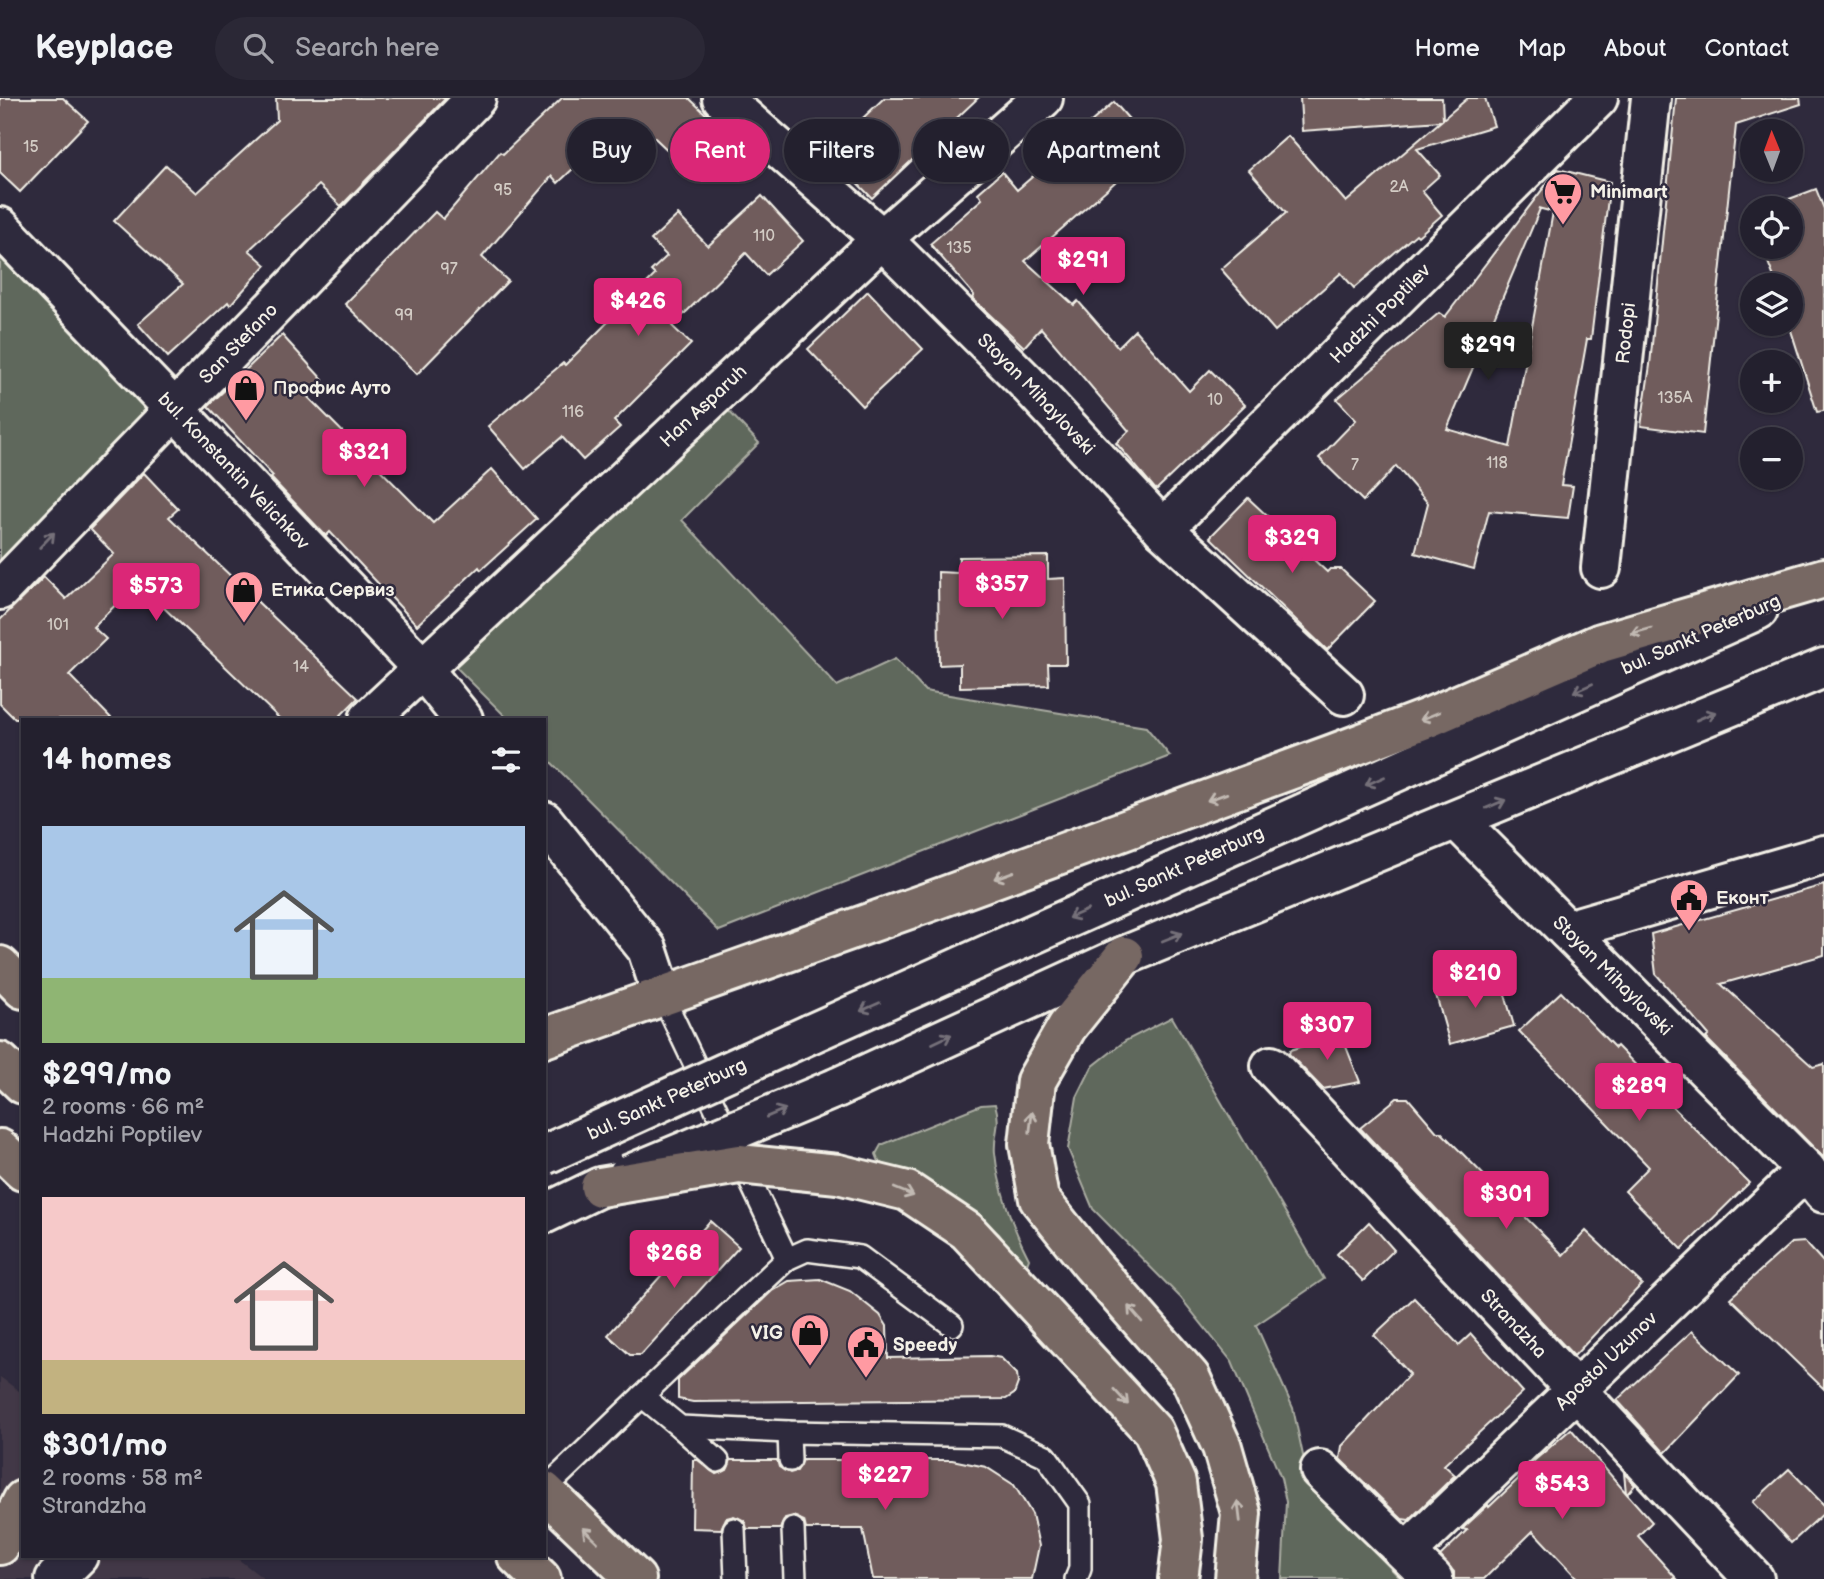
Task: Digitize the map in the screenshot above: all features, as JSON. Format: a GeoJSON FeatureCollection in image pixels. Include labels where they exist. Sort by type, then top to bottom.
{"type":"FeatureCollection","features":[{"type":"Feature","properties":{"kind":"main road"},"geometry":{"type":"LineString","coordinates":[[546,1037],[941,898],[1333,754],[1427,718],[1601,643],[1824,580]]}},
{"type":"Feature","properties":{"kind":"main road"},"geometry":{"type":"LineString","coordinates":[[1124,956],[1067,1027],[1037,1081],[1029,1144],[1038,1199],[1190,1377],[1222,1447],[1241,1513],[1236,1579]]}},
{"type":"Feature","properties":{"kind":"main road"},"geometry":{"type":"LineString","coordinates":[[0,966],[21,987]]}},
{"type":"Feature","properties":{"kind":"main road"},"geometry":{"type":"LineString","coordinates":[[0,1062],[21,1082]]}},
{"type":"Feature","properties":{"kind":"main road"},"geometry":{"type":"LineString","coordinates":[[0,1149],[21,1169]]}},
{"type":"Feature","properties":{"kind":"main road"},"geometry":{"type":"LineString","coordinates":[[600,1187],[739,1164],[838,1174],[907,1191],[967,1231],[1153,1431],[1176,1483],[1182,1539],[1178,1579]]}},
{"type":"Feature","properties":{"kind":"main road"},"geometry":{"type":"LineString","coordinates":[[546,1492],[636,1579]]}},
{"type":"Feature","properties":{"kind":"main road"},"geometry":{"type":"LineString","coordinates":[[0,1546],[21,1504]]}},
{"type":"Feature","properties":{"kind":"main road"},"geometry":{"type":"LineString","coordinates":[[519,1558],[541,1579]]}},
{"type":"Feature","properties":{"kind":"street","name":"San Stefano"},"geometry":{"type":"LineString","coordinates":[[0,590],[477,98]]}},
{"type":"Feature","properties":{"kind":"street","name":"Stoyan Mihaylovski"},"geometry":{"type":"LineString","coordinates":[[722,98],[882,239],[1025,381],[1163,528],[1344,695]]}},
{"type":"Feature","properties":{"kind":"street","name":"Han Asparuh"},"geometry":{"type":"LineString","coordinates":[[370,718],[882,239],[1043,98]]}},
{"type":"Feature","properties":{"kind":"street","name":"Hadzhi Poptilev"},"geometry":{"type":"LineString","coordinates":[[1163,528],[1598,98]]}},
{"type":"Feature","properties":{"kind":"street","name":"Rodopi"},"geometry":{"type":"LineString","coordinates":[[1601,568],[1651,98]]}},
{"type":"Feature","properties":{"kind":"street","name":"bul. Konstantin Velichkov"},"geometry":{"type":"LineString","coordinates":[[0,227],[422,668],[462,718]]}},
{"type":"Feature","properties":{"kind":"street","name":"bul. Sankt Peterburg"},"geometry":{"type":"LineString","coordinates":[[546,1154],[1824,580]]}},
{"type":"Feature","properties":{"kind":"street"},"geometry":{"type":"LineString","coordinates":[[546,1213],[600,1187],[836,1088],[1124,956],[1824,668]]}},
{"type":"Feature","properties":{"kind":"street","name":"Stoyan Mihaylovski"},"geometry":{"type":"LineString","coordinates":[[1457,820],[1815,1182]]}},
{"type":"Feature","properties":{"kind":"street"},"geometry":{"type":"LineString","coordinates":[[546,824],[646,949],[663,997]]}},
{"type":"Feature","properties":{"kind":"street"},"geometry":{"type":"LineString","coordinates":[[1567,930],[1824,855]]}},
{"type":"Feature","properties":{"kind":"street","name":"Strandzha"},"geometry":{"type":"LineString","coordinates":[[1271,1066],[1754,1579]]}},
{"type":"Feature","properties":{"kind":"street","name":"Apostol Uzunov"},"geometry":{"type":"LineString","coordinates":[[1407,1552],[1576,1389],[1815,1182]]}},
{"type":"Feature","properties":{"kind":"street"},"geometry":{"type":"LineString","coordinates":[[1320,1470],[1433,1579]]}},
{"type":"Feature","properties":{"kind":"street"},"geometry":{"type":"LineString","coordinates":[[0,1546],[21,1528]]}},
{"type":"Feature","properties":{"kind":"street"},"geometry":{"type":"LineString","coordinates":[[55,1579],[76,1558]]}},
{"type":"Feature","properties":{"kind":"lane"},"geometry":{"type":"LineString","coordinates":[[663,997],[787,1259]]}},
{"type":"Feature","properties":{"kind":"lane"},"geometry":{"type":"LineString","coordinates":[[546,1488],[787,1259],[807,1250],[860,1257],[952,1325]]}},
{"type":"Feature","properties":{"kind":"lane"},"geometry":{"type":"LineString","coordinates":[[642,1396],[718,1461]]}},
{"type":"Feature","properties":{"kind":"lane"},"geometry":{"type":"LineString","coordinates":[[680,1427],[1002,1436],[1046,1456],[1080,1504],[1080,1569],[1076,1579]]}},
{"type":"Feature","properties":{"kind":"lane"},"geometry":{"type":"LineString","coordinates":[[789,1432],[790,1460]]}},
{"type":"Feature","properties":{"kind":"lane"},"geometry":{"type":"LineString","coordinates":[[734,1529],[736,1579]]}},
{"type":"Feature","properties":{"kind":"lane"},"geometry":{"type":"LineString","coordinates":[[793,1529],[795,1579]]}},
{"type":"Feature","properties":{"kind":"shaded area"},"geometry":{"type":"Polygon","coordinates":[[[0,1377],[21,1393],[21,1558],[237,1558],[264,1579],[0,1579],[0,1377]]]}},
{"type":"Feature","properties":{"kind":"green space"},"geometry":{"type":"Polygon","coordinates":[[[0,254],[160,412],[0,572],[0,254]]]}},
{"type":"Feature","properties":{"kind":"green space"},"geometry":{"type":"Polygon","coordinates":[[[724,406],[759,443],[682,520],[837,686],[895,659],[925,691],[1146,727],[1170,756],[719,931],[546,757],[546,718],[507,718],[450,661],[724,406]]]}},
{"type":"Feature","properties":{"kind":"green space"},"geometry":{"type":"Polygon","coordinates":[[[1172,1017],[1324,1279],[1256,1325],[1293,1408],[1309,1484],[1401,1579],[1282,1579],[1286,1502],[1281,1478],[1232,1362],[1180,1297],[1093,1209],[1068,1149],[1077,1097],[1092,1067],[1125,1041],[1172,1017]]]}},
{"type":"Feature","properties":{"kind":"green space"},"geometry":{"type":"Polygon","coordinates":[[[995,1104],[998,1118],[995,1146],[997,1167],[1007,1208],[1029,1259],[1024,1272],[999,1234],[954,1198],[910,1177],[882,1169],[876,1154],[881,1145],[981,1105],[995,1104]]]}},
{"type":"Feature","properties":{"kind":"building"},"geometry":{"type":"Polygon","coordinates":[[[0,98],[63,98],[88,121],[20,192],[0,173],[0,98]]]}},
{"type":"Feature","properties":{"kind":"building"},"geometry":{"type":"Polygon","coordinates":[[[276,98],[446,98],[341,206],[319,185],[249,250],[266,265],[230,305],[228,302],[168,357],[138,324],[183,284],[114,221],[166,165],[197,193],[277,120],[276,98]]]}},
{"type":"Feature","properties":{"kind":"building"},"geometry":{"type":"Polygon","coordinates":[[[562,98],[689,98],[711,119],[670,119],[670,152],[656,139],[656,119],[567,119],[567,174],[558,183],[552,176],[482,257],[508,281],[417,374],[345,304],[435,212],[443,219],[500,152],[503,154],[562,98]]]}},
{"type":"Feature","properties":{"kind":"building"},"geometry":{"type":"Polygon","coordinates":[[[884,98],[978,98],[956,119],[913,119],[913,159],[899,173],[899,119],[862,119],[884,98]]]}},
{"type":"Feature","properties":{"kind":"building"},"geometry":{"type":"Polygon","coordinates":[[[1300,98],[1442,98],[1443,119],[1468,98],[1485,98],[1494,126],[1417,149],[1440,175],[1422,191],[1442,215],[1354,288],[1341,273],[1275,331],[1221,269],[1286,213],[1249,170],[1288,136],[1346,202],[1441,121],[1302,131],[1300,98]]]}},
{"type":"Feature","properties":{"kind":"building"},"geometry":{"type":"Polygon","coordinates":[[[1676,98],[1800,98],[1801,104],[1755,119],[1740,119],[1740,124],[1736,125],[1703,434],[1641,426],[1650,365],[1676,98]]]}},
{"type":"Feature","properties":{"kind":"building"},"geometry":{"type":"Polygon","coordinates":[[[1114,102],[1129,119],[1094,119],[1114,102]]]}},
{"type":"Feature","properties":{"kind":"building"},"geometry":{"type":"Polygon","coordinates":[[[1558,169],[1610,182],[1591,339],[1587,339],[1561,485],[1573,486],[1568,518],[1489,511],[1474,569],[1415,553],[1428,503],[1396,466],[1363,501],[1319,458],[1356,420],[1337,399],[1439,313],[1445,317],[1558,169]],[[1538,208],[1540,209],[1447,429],[1510,447],[1553,212],[1538,208]]]}},
{"type":"Feature","properties":{"kind":"building"},"geometry":{"type":"Polygon","coordinates":[[[1009,180],[1017,190],[1026,182],[1115,182],[1025,261],[1074,305],[1078,301],[1118,347],[1135,330],[1189,391],[1210,370],[1245,405],[1156,490],[1116,443],[1129,431],[1041,328],[1024,347],[972,298],[974,295],[930,244],[982,199],[978,193],[991,182],[1009,180]]]}},
{"type":"Feature","properties":{"kind":"building"},"geometry":{"type":"Polygon","coordinates":[[[856,182],[889,182],[872,198],[856,182]]]}},
{"type":"Feature","properties":{"kind":"building"},"geometry":{"type":"Polygon","coordinates":[[[1816,189],[1824,209],[1824,411],[1817,412],[1803,368],[1803,350],[1797,350],[1793,336],[1803,336],[1803,273],[1772,273],[1767,259],[1803,259],[1803,196],[1797,196],[1816,189]]]}},
{"type":"Feature","properties":{"kind":"building"},"geometry":{"type":"Polygon","coordinates":[[[762,196],[803,241],[766,275],[746,253],[672,326],[691,344],[614,421],[620,427],[583,460],[562,437],[525,469],[488,426],[563,363],[565,365],[655,275],[651,271],[667,256],[651,240],[678,215],[708,246],[762,196]]]}},
{"type":"Feature","properties":{"kind":"building"},"geometry":{"type":"Polygon","coordinates":[[[868,291],[923,349],[862,406],[808,349],[868,291]]]}},
{"type":"Feature","properties":{"kind":"building"},"geometry":{"type":"Polygon","coordinates":[[[282,335],[323,380],[306,395],[433,523],[492,469],[537,519],[481,570],[479,567],[417,625],[330,532],[326,536],[208,406],[282,335]]]}},
{"type":"Feature","properties":{"kind":"building"},"geometry":{"type":"Polygon","coordinates":[[[144,473],[178,509],[169,517],[358,698],[338,718],[279,718],[138,583],[93,627],[106,639],[69,675],[111,718],[15,719],[0,704],[0,620],[44,577],[66,599],[114,554],[90,529],[144,473]]]}},
{"type":"Feature","properties":{"kind":"building"},"geometry":{"type":"Polygon","coordinates":[[[1248,498],[1327,572],[1330,569],[1341,569],[1375,601],[1327,650],[1210,537],[1248,498]]]}},
{"type":"Feature","properties":{"kind":"building"},"geometry":{"type":"Polygon","coordinates":[[[1048,556],[1048,579],[1065,578],[1066,664],[1048,664],[1049,685],[960,687],[960,664],[939,665],[938,572],[958,573],[959,557],[1048,556]]]}},
{"type":"Feature","properties":{"kind":"building"},"geometry":{"type":"Polygon","coordinates":[[[1824,885],[1824,955],[1721,984],[1813,1067],[1824,1064],[1824,1158],[1706,1038],[1709,1035],[1656,974],[1651,934],[1824,885]]]}},
{"type":"Feature","properties":{"kind":"building"},"geometry":{"type":"Polygon","coordinates":[[[1500,977],[1514,1026],[1450,1044],[1436,995],[1500,977]]]}},
{"type":"Feature","properties":{"kind":"building"},"geometry":{"type":"Polygon","coordinates":[[[1561,992],[1749,1183],[1682,1249],[1625,1191],[1649,1167],[1519,1031],[1561,992]]]}},
{"type":"Feature","properties":{"kind":"building"},"geometry":{"type":"Polygon","coordinates":[[[1341,1034],[1360,1082],[1323,1089],[1289,1054],[1290,1050],[1341,1034]]]}},
{"type":"Feature","properties":{"kind":"building"},"geometry":{"type":"Polygon","coordinates":[[[1397,1098],[1408,1098],[1437,1132],[1441,1132],[1563,1255],[1586,1231],[1642,1284],[1574,1356],[1360,1128],[1397,1098]]]}},
{"type":"Feature","properties":{"kind":"building"},"geometry":{"type":"Polygon","coordinates":[[[710,1221],[739,1247],[641,1355],[630,1355],[608,1335],[710,1221]]]}},
{"type":"Feature","properties":{"kind":"building"},"geometry":{"type":"Polygon","coordinates":[[[1369,1222],[1394,1250],[1363,1281],[1337,1254],[1369,1222]]]}},
{"type":"Feature","properties":{"kind":"building"},"geometry":{"type":"Polygon","coordinates":[[[1805,1242],[1824,1263],[1824,1389],[1730,1298],[1791,1243],[1805,1242]]]}},
{"type":"Feature","properties":{"kind":"building"},"geometry":{"type":"Polygon","coordinates":[[[820,1279],[850,1291],[880,1315],[887,1326],[888,1358],[1001,1358],[1017,1374],[1018,1383],[1014,1394],[1006,1399],[693,1402],[678,1399],[678,1380],[772,1291],[789,1281],[820,1279]]]}},
{"type":"Feature","properties":{"kind":"building"},"geometry":{"type":"Polygon","coordinates":[[[1414,1298],[1459,1345],[1471,1334],[1523,1392],[1444,1465],[1455,1475],[1409,1520],[1402,1519],[1340,1459],[1342,1446],[1410,1374],[1374,1335],[1414,1298]]]}},
{"type":"Feature","properties":{"kind":"building"},"geometry":{"type":"Polygon","coordinates":[[[1692,1331],[1739,1375],[1665,1453],[1617,1400],[1692,1331]]]}},
{"type":"Feature","properties":{"kind":"building"},"geometry":{"type":"Polygon","coordinates":[[[1571,1429],[1626,1493],[1624,1473],[1635,1485],[1627,1494],[1652,1522],[1638,1536],[1677,1579],[1578,1579],[1533,1531],[1484,1579],[1454,1579],[1454,1572],[1440,1556],[1467,1530],[1462,1529],[1571,1429]]]}},
{"type":"Feature","properties":{"kind":"building"},"geometry":{"type":"Polygon","coordinates":[[[693,1460],[698,1460],[716,1474],[727,1470],[731,1460],[777,1460],[779,1467],[790,1473],[797,1471],[803,1460],[952,1460],[986,1467],[1014,1485],[1032,1514],[1039,1546],[1032,1579],[873,1579],[863,1529],[806,1529],[804,1521],[793,1516],[785,1518],[780,1529],[747,1529],[745,1521],[734,1516],[726,1518],[721,1529],[692,1528],[693,1460]]]}},
{"type":"Feature","properties":{"kind":"building"},"geometry":{"type":"Polygon","coordinates":[[[1789,1469],[1824,1505],[1824,1513],[1791,1543],[1753,1502],[1789,1469]]]}},
{"type":"Feature","properties":{"kind":"place","name":"Minimart"},"geometry":{"type":"Point","coordinates":[1563,226]}},
{"type":"Feature","properties":{"kind":"place","name":"Профис Ауто"},"geometry":{"type":"Point","coordinates":[246,422]}},
{"type":"Feature","properties":{"kind":"place","name":"Етика Сервиз"},"geometry":{"type":"Point","coordinates":[244,624]}},
{"type":"Feature","properties":{"kind":"place","name":"Еконт"},"geometry":{"type":"Point","coordinates":[1689,932]}},
{"type":"Feature","properties":{"kind":"place","name":"VIG"},"geometry":{"type":"Point","coordinates":[810,1367]}},
{"type":"Feature","properties":{"kind":"place","name":"Speedy"},"geometry":{"type":"Point","coordinates":[866,1379]}}]}
